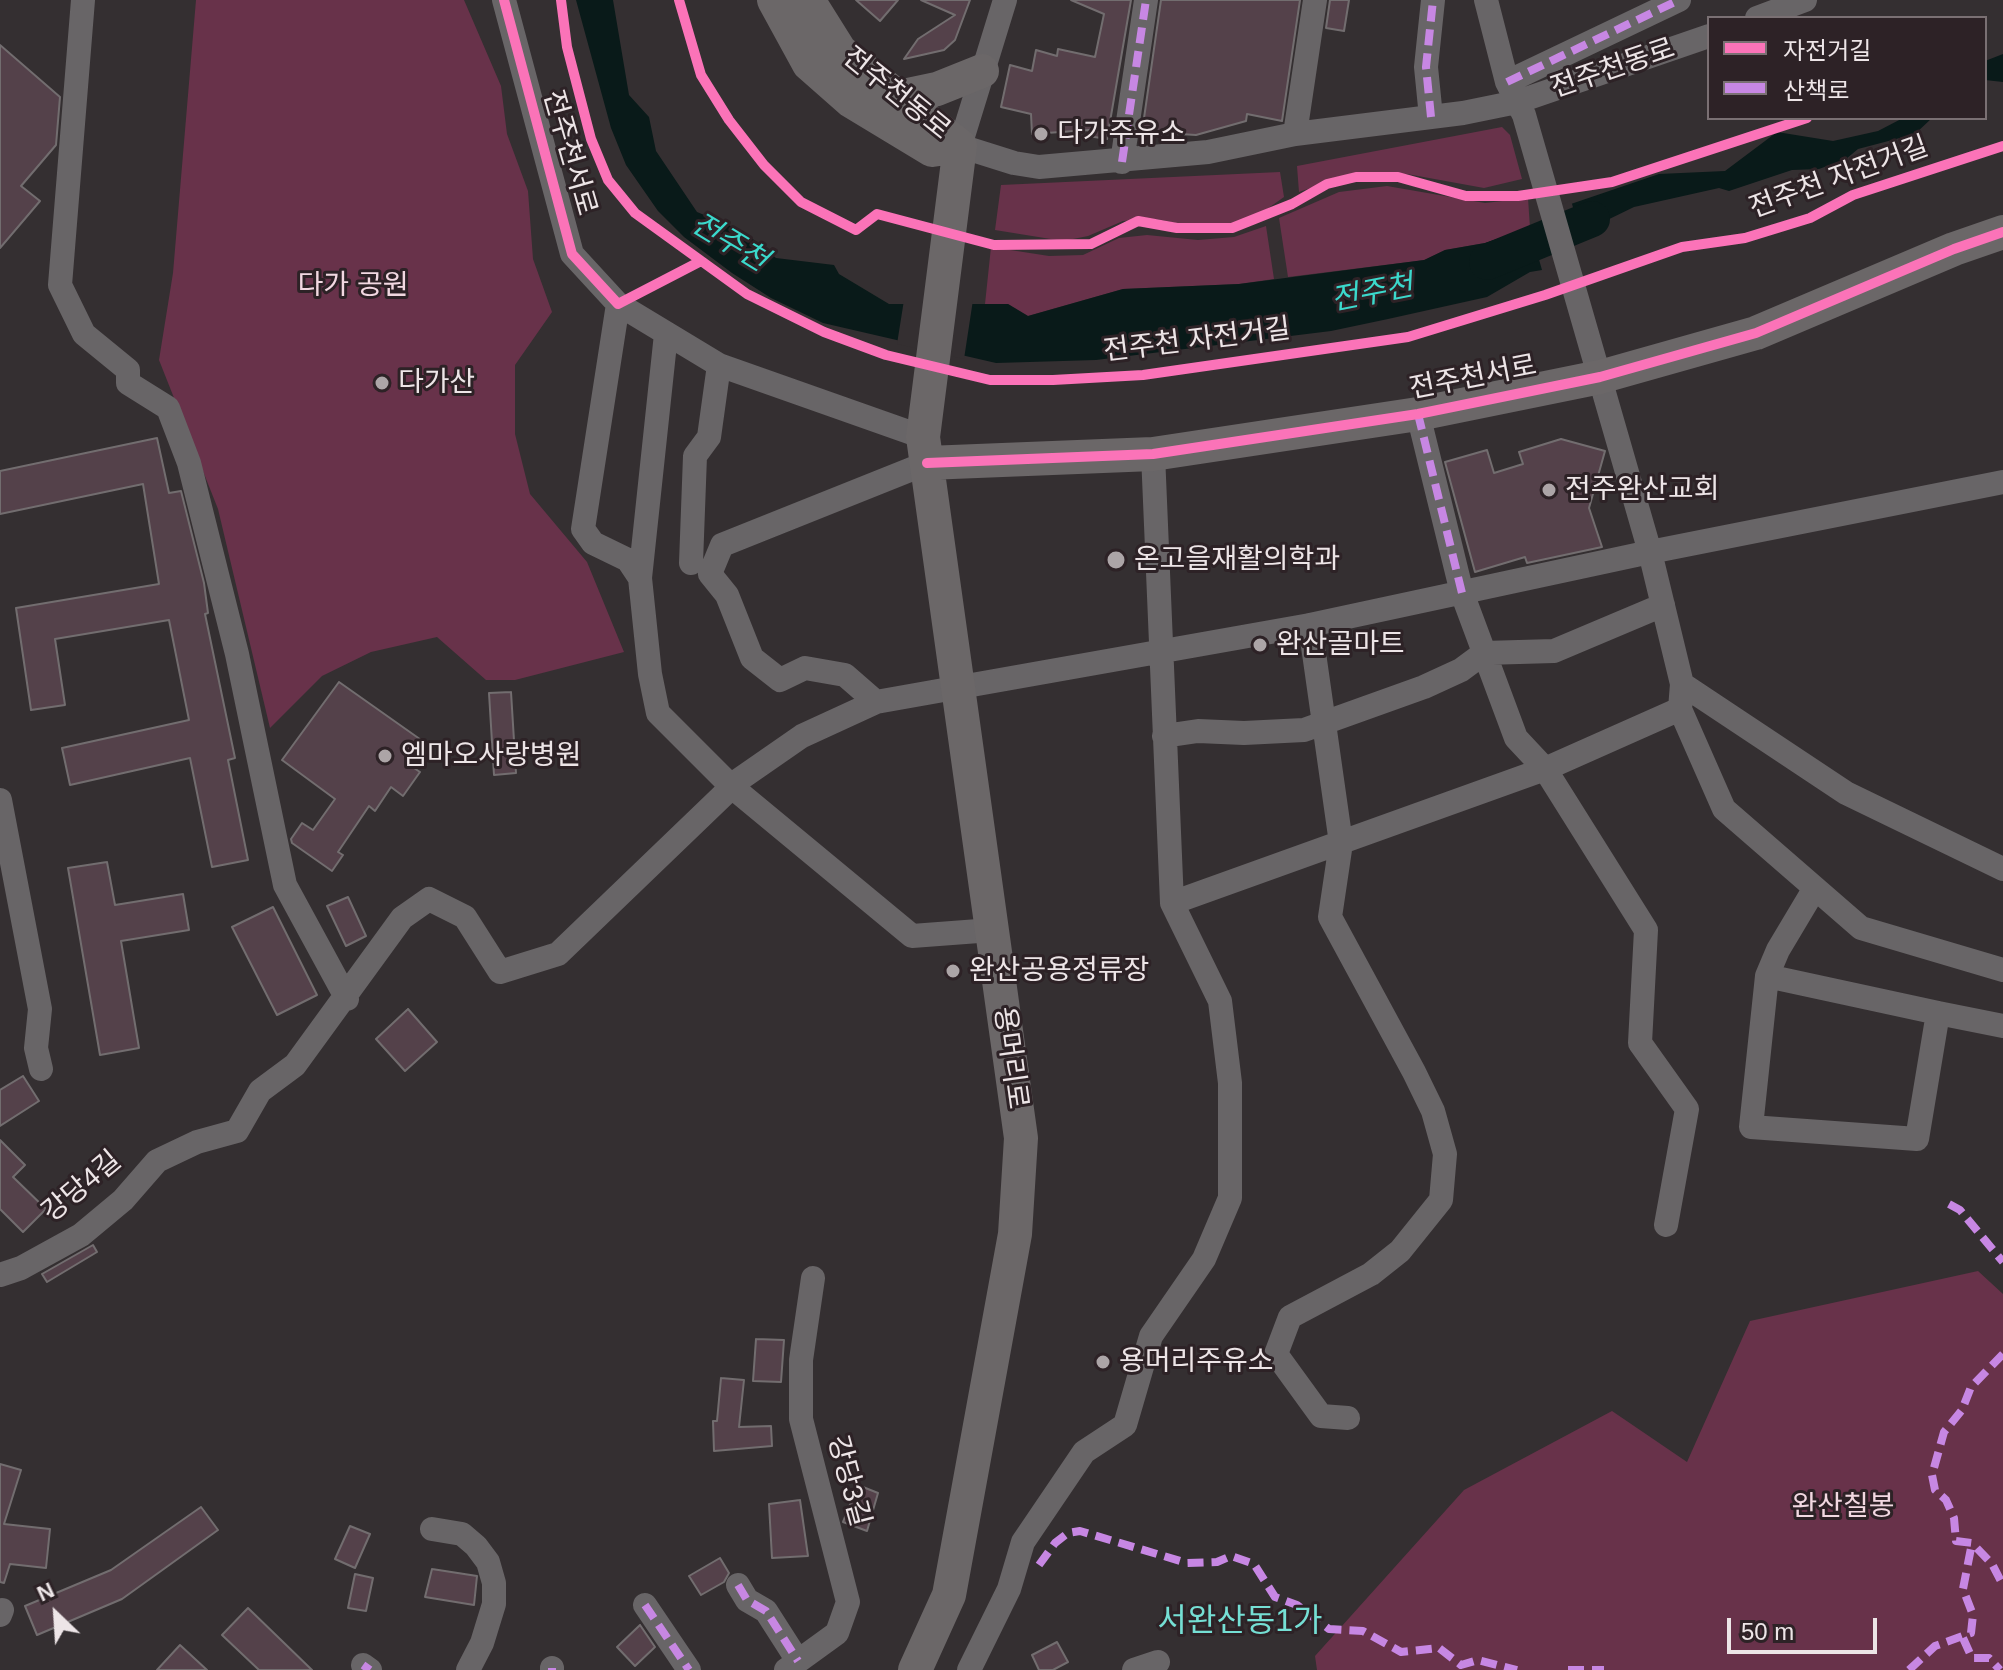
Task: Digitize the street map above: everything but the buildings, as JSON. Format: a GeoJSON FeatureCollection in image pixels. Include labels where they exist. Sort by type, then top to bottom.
{"type":"FeatureCollection","features":[{"type":"Feature","properties":{"kind":"street"},"geometry":{"type":"LineString","coordinates":[[83,0],[60,285],[84,334],[128,370],[128,383],[168,408],[189,463],[234,640],[285,885],[347,999],[402,918],[429,899],[465,917],[500,972],[558,954],[732,787],[802,736],[876,702],[1310,625],[1650,552],[2003,482]]}},
{"type":"Feature","properties":{"kind":"street","name":"전주천서로"},"geometry":{"type":"LineString","coordinates":[[504,0],[572,254],[618,304],[719,365],[925,435],[1153,454],[1418,414],[1600,377],[1756,333],[1954,249],[2003,232]]}},
{"type":"Feature","properties":{"kind":"street","name":"전주천동로"},"geometry":{"type":"LineString","coordinates":[[774,0],[809,64],[851,101],[932,150],[960,146]]}},
{"type":"Feature","properties":{"kind":"street","name":"전주천동로"},"geometry":{"type":"LineString","coordinates":[[808,0],[840,51],[960,146],[1014,163],[1039,167],[1208,152],[1295,134],[1431,117],[1516,99],[1707,37]]}},
{"type":"Feature","properties":{"kind":"street"},"geometry":{"type":"LineString","coordinates":[[960,146],[1005,0]]}},
{"type":"Feature","properties":{"kind":"street"},"geometry":{"type":"LineString","coordinates":[[1122,162],[1146,0]]}},
{"type":"Feature","properties":{"kind":"street"},"geometry":{"type":"LineString","coordinates":[[1431,117],[1426,67],[1433,0]]}},
{"type":"Feature","properties":{"kind":"street","name":"전주천동로"},"geometry":{"type":"LineString","coordinates":[[1486,0],[1516,99]]}},
{"type":"Feature","properties":{"kind":"street"},"geometry":{"type":"LineString","coordinates":[[1762,16],[1805,0]]}},
{"type":"Feature","properties":{"kind":"street"},"geometry":{"type":"LineString","coordinates":[[1295,134],[1315,1]]}},
{"type":"Feature","properties":{"kind":"street","name":"전주천동로"},"geometry":{"type":"LineString","coordinates":[[1516,99],[1633,20],[1675,1]]}},
{"type":"Feature","properties":{"kind":"street"},"geometry":{"type":"LineString","coordinates":[[899,97],[937,89],[982,71]]}},
{"type":"Feature","properties":{"kind":"street"},"geometry":{"type":"LineString","coordinates":[[1516,99],[1592,344],[1650,552],[1682,684],[1680,709],[1724,809],[1861,928],[2003,970]]}},
{"type":"Feature","properties":{"kind":"street","name":"용머리로"},"geometry":{"type":"LineString","coordinates":[[915,1670],[949,1595],[1015,1234],[1021,1138],[925,435],[960,146]]}},
{"type":"Feature","properties":{"kind":"street"},"geometry":{"type":"LineString","coordinates":[[618,304],[583,529],[593,543],[628,560],[640,578]]}},
{"type":"Feature","properties":{"kind":"street"},"geometry":{"type":"LineString","coordinates":[[666,334],[640,578],[650,674],[658,713],[732,787],[912,936],[992,930]]}},
{"type":"Feature","properties":{"kind":"street"},"geometry":{"type":"LineString","coordinates":[[691,563],[695,456],[709,437],[719,365]]}},
{"type":"Feature","properties":{"kind":"street"},"geometry":{"type":"LineString","coordinates":[[1418,414],[1462,593],[1516,738],[1545,769],[1646,930],[1640,1043],[1687,1109],[1666,1225]]}},
{"type":"Feature","properties":{"kind":"street"},"geometry":{"type":"LineString","coordinates":[[876,702],[845,675],[805,668],[780,680],[752,658],[727,595],[710,574],[722,545],[925,435]]}},
{"type":"Feature","properties":{"kind":"street"},"geometry":{"type":"LineString","coordinates":[[969,1670],[1009,1589],[1023,1542],[1084,1452],[1125,1425],[1151,1336],[1204,1259],[1230,1198],[1230,1083],[1220,1001],[1172,903],[1153,454]]}},
{"type":"Feature","properties":{"kind":"street"},"geometry":{"type":"LineString","coordinates":[[1164,736],[1198,731],[1244,733],[1304,730],[1424,687],[1461,670],[1484,653],[1554,651],[1663,605]]}},
{"type":"Feature","properties":{"kind":"street"},"geometry":{"type":"LineString","coordinates":[[1310,625],[1341,843],[1330,917],[1433,1111],[1445,1154],[1441,1200],[1400,1251],[1371,1274],[1290,1317],[1276,1354],[1321,1416],[1348,1418]]}},
{"type":"Feature","properties":{"kind":"street"},"geometry":{"type":"LineString","coordinates":[[1682,684],[1846,793],[2003,869]]}},
{"type":"Feature","properties":{"kind":"street"},"geometry":{"type":"LineString","coordinates":[[1172,903],[1545,769],[1680,709]]}},
{"type":"Feature","properties":{"kind":"street"},"geometry":{"type":"LineString","coordinates":[[0,800],[40,1009],[36,1048],[41,1069]]}},
{"type":"Feature","properties":{"kind":"street"},"geometry":{"type":"LineString","coordinates":[[1815,888],[1778,950],[1767,976],[1751,1127],[1917,1139],[1938,1013]]}},
{"type":"Feature","properties":{"kind":"street"},"geometry":{"type":"LineString","coordinates":[[1767,976],[2003,1026]]}},
{"type":"Feature","properties":{"kind":"street","name":"강당4길"},"geometry":{"type":"LineString","coordinates":[[0,1275],[21,1268],[81,1235],[123,1200],[157,1161],[197,1142],[237,1131],[260,1091],[295,1065],[347,999]]}},
{"type":"Feature","properties":{"kind":"street","name":"강당3길"},"geometry":{"type":"LineString","coordinates":[[792,1666],[837,1633],[848,1602],[801,1419],[801,1360],[813,1278]]}},
{"type":"Feature","properties":{"kind":"street"},"geometry":{"type":"LineString","coordinates":[[432,1529],[462,1534],[476,1546],[488,1562],[494,1583],[494,1604],[482,1643],[468,1670]]}},
{"type":"Feature","properties":{"kind":"street"},"geometry":{"type":"LineString","coordinates":[[738,1585],[747,1600],[766,1611],[792,1666]]}},
{"type":"Feature","properties":{"kind":"street"},"geometry":{"type":"LineString","coordinates":[[645,1605],[689,1670]]}},
{"type":"Feature","properties":{"kind":"street"},"geometry":{"type":"LineString","coordinates":[[1134,1670],[1158,1662]]}},
{"type":"Feature","properties":{"kind":"green space","name":"다가 공원"},"geometry":{"type":"Polygon","coordinates":[[[196,0],[464,0],[501,86],[507,134],[528,191],[533,259],[552,312],[515,365],[515,434],[530,494],[587,562],[624,652],[515,680],[486,680],[437,637],[371,652],[322,676],[270,728],[218,509],[159,360],[173,273],[196,0]]]}},
{"type":"Feature","properties":{"kind":"green space"},"geometry":{"type":"Polygon","coordinates":[[[1502,127],[1510,135],[1522,179],[1484,188],[1407,174],[1354,173],[1299,192],[1297,166],[1502,127]]]}},
{"type":"Feature","properties":{"kind":"green space"},"geometry":{"type":"Polygon","coordinates":[[[1280,172],[1284,197],[1260,214],[1235,224],[1190,226],[1157,219],[1123,221],[1088,236],[1063,241],[995,230],[1001,185],[1280,172]]]}},
{"type":"Feature","properties":{"kind":"green space"},"geometry":{"type":"Polygon","coordinates":[[[1387,186],[1485,203],[1528,198],[1530,228],[1485,243],[1445,250],[1425,260],[1288,277],[1279,218],[1339,192],[1387,186]]]}},
{"type":"Feature","properties":{"kind":"green space"},"geometry":{"type":"Polygon","coordinates":[[[1266,226],[1274,279],[1239,284],[1123,289],[1028,316],[1008,304],[985,304],[991,247],[1049,256],[1083,255],[1119,238],[1147,235],[1198,240],[1234,237],[1266,226]]]}},
{"type":"Feature","properties":{"kind":"green space","name":"완산칠봉"},"geometry":{"type":"Polygon","coordinates":[[[1978,1271],[2003,1294],[2003,1670],[1317,1670],[1315,1656],[1464,1490],[1612,1411],[1687,1462],[1750,1321],[1978,1271]]]}},
{"type":"Feature","properties":{"kind":"water"},"geometry":{"type":"Polygon","coordinates":[[[576,0],[613,0],[629,95],[649,117],[656,151],[697,212],[743,231],[776,258],[834,265],[839,274],[889,304],[1008,304],[1028,316],[1123,289],[1239,284],[1424,260],[1445,250],[1485,243],[1530,228],[1542,270],[1530,272],[1487,297],[1331,331],[1096,360],[996,363],[823,323],[771,298],[732,273],[684,237],[658,211],[626,165],[611,128],[576,0]]]}},
{"type":"Feature","properties":{"kind":"water"},"geometry":{"type":"Polygon","coordinates":[[[2003,54],[2003,82],[1987,80],[1987,60],[2003,54]]]}},
{"type":"Feature","properties":{"kind":"water"},"geometry":{"type":"Polygon","coordinates":[[[1899,120],[1930,120],[1915,134],[1858,149],[1846,159],[1819,169],[1792,170],[1729,191],[1719,188],[1634,207],[1597,225],[1575,242],[1565,206],[1659,174],[1725,171],[1777,132],[1833,141],[1878,131],[1899,120]]]}},
{"type":"Feature","properties":{"kind":"pier"},"geometry":{"type":"Polygon","coordinates":[[[1571,200],[1582,241],[1575,246],[1562,205],[1571,200]]]}},
{"type":"Feature","properties":{"kind":"pier"},"geometry":{"type":"Polygon","coordinates":[[[904,300],[973,300],[964,359],[897,344],[904,300]]]}},
{"type":"Feature","properties":{"kind":"waterway","name":"전주천"},"geometry":{"type":"LineString","coordinates":[[1487,262],[1592,219]]}},
{"type":"Feature","properties":{"kind":"marked path"},"geometry":{"type":"LineString","coordinates":[[1122,162],[1146,0]]}},
{"type":"Feature","properties":{"kind":"marked path"},"geometry":{"type":"LineString","coordinates":[[1431,117],[1426,67],[1433,0]]}},
{"type":"Feature","properties":{"kind":"marked path"},"geometry":{"type":"LineString","coordinates":[[1507,82],[1679,0]]}},
{"type":"Feature","properties":{"kind":"marked path"},"geometry":{"type":"LineString","coordinates":[[1418,414],[1462,593]]}},
{"type":"Feature","properties":{"kind":"marked path"},"geometry":{"type":"LineString","coordinates":[[1949,1204],[1960,1210],[2003,1262]]}},
{"type":"Feature","properties":{"kind":"marked path"},"geometry":{"type":"LineString","coordinates":[[2003,1354],[1971,1387],[1962,1410],[1944,1432],[1932,1475],[1935,1490],[1946,1500],[1954,1518],[1956,1541],[1972,1543],[1992,1564],[2003,1585]]}},
{"type":"Feature","properties":{"kind":"marked path"},"geometry":{"type":"LineString","coordinates":[[1039,1565],[1055,1543],[1068,1533],[1080,1531],[1187,1563],[1217,1562],[1231,1556],[1254,1564],[1275,1597],[1297,1605],[1329,1629],[1363,1631],[1401,1652],[1439,1648],[1461,1665],[1478,1660],[1517,1670]]}},
{"type":"Feature","properties":{"kind":"marked path"},"geometry":{"type":"LineString","coordinates":[[1909,1670],[1935,1646],[1971,1633],[1973,1615],[1963,1589],[1972,1543]]}},
{"type":"Feature","properties":{"kind":"marked path"},"geometry":{"type":"LineString","coordinates":[[738,1585],[747,1600],[766,1611],[798,1661]]}},
{"type":"Feature","properties":{"kind":"marked path"},"geometry":{"type":"LineString","coordinates":[[645,1605],[689,1670]]}},
{"type":"Feature","properties":{"kind":"marked path"},"geometry":{"type":"LineString","coordinates":[[1963,1638],[1972,1658],[1989,1658],[2000,1670]]}},
{"type":"Feature","properties":{"kind":"marked path"},"geometry":{"type":"LineString","coordinates":[[363,1665],[370,1670]]}},
{"type":"Feature","properties":{"kind":"marked path"},"geometry":{"type":"LineString","coordinates":[[1568,1670],[1604,1670]]}},
{"type":"Feature","properties":{"kind":"cycle path"},"geometry":{"type":"LineString","coordinates":[[504,0],[572,254],[618,304],[701,261]]}},
{"type":"Feature","properties":{"kind":"cycle path","name":"전주천 자전거길"},"geometry":{"type":"LineString","coordinates":[[561,0],[567,47],[591,139],[608,180],[635,213],[747,294],[824,332],[886,355],[990,380],[1143,375],[1408,337],[1545,295],[1682,247],[1745,238],[1810,218],[1853,195],[2003,146]]}},
{"type":"Feature","properties":{"kind":"cycle path"},"geometry":{"type":"LineString","coordinates":[[679,0],[701,75],[729,120],[764,165],[801,202],[856,230],[877,214],[994,245],[1091,244],[1138,221],[1177,228],[1232,228],[1292,204],[1327,184],[1356,177],[1398,177],[1466,196],[1518,196],[1612,182],[1801,120]]}},
{"type":"Feature","properties":{"kind":"cycle path"},"geometry":{"type":"LineString","coordinates":[[927,463],[1153,454],[1418,414],[1600,377],[1756,333],[1954,249],[2003,232]]}},
{"type":"Feature","properties":{"kind":"place","name":"다가주유소"},"geometry":{"type":"Point","coordinates":[1041,134]}},
{"type":"Feature","properties":{"kind":"place","name":"다가산"},"geometry":{"type":"Point","coordinates":[382,383]}},
{"type":"Feature","properties":{"kind":"place","name":"전주완산교회"},"geometry":{"type":"Point","coordinates":[1549,490]}},
{"type":"Feature","properties":{"kind":"place","name":"온고을재활의학과"},"geometry":{"type":"Point","coordinates":[1116,560]}},
{"type":"Feature","properties":{"kind":"place","name":"완산골마트"},"geometry":{"type":"Point","coordinates":[1260,645]}},
{"type":"Feature","properties":{"kind":"place","name":"엠마오사랑병원"},"geometry":{"type":"Point","coordinates":[385,756]}},
{"type":"Feature","properties":{"kind":"place","name":"완산공용정류장"},"geometry":{"type":"Point","coordinates":[953,971]}},
{"type":"Feature","properties":{"kind":"place","name":"용머리주유소"},"geometry":{"type":"Point","coordinates":[1103,1362]}},
{"type":"Feature","properties":{"kind":"district","name":"서완산동1가"},"geometry":{"type":"Point","coordinates":[1240,1622]}}]}
